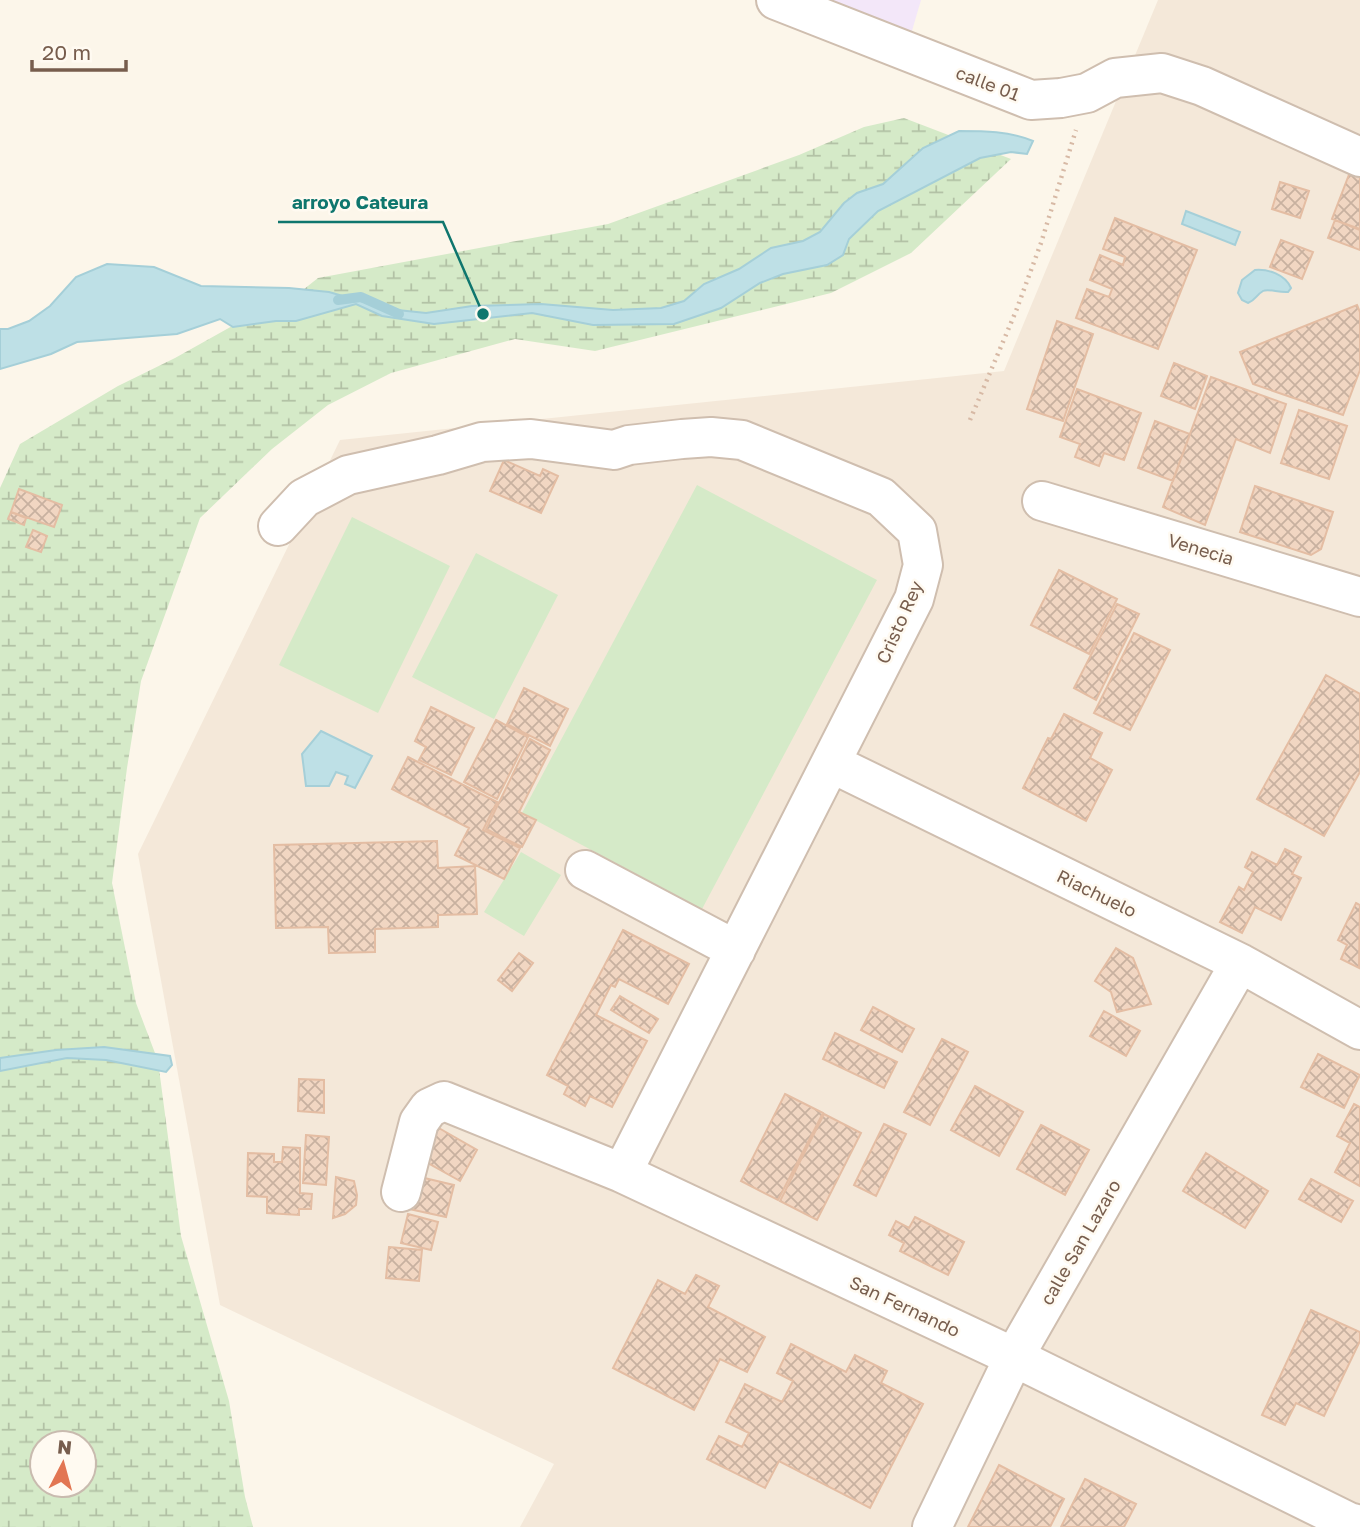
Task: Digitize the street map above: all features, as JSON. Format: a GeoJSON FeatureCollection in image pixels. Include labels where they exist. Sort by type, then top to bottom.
{"type":"FeatureCollection","features":[{"type":"Feature","properties":{"kind":"street","name":"calle 01"},"geometry":{"type":"LineString","coordinates":[[776,0],[1031,100],[1087,93],[1115,78],[1162,73],[1202,86],[1360,157]]}},
{"type":"Feature","properties":{"kind":"street","name":"Cristo Rey"},"geometry":{"type":"LineString","coordinates":[[278,526],[304,498],[348,475],[439,455],[482,442],[531,439],[614,450],[629,445],[711,437],[742,440],[881,497],[917,531],[923,565],[914,599],[622,1173]]}},
{"type":"Feature","properties":{"kind":"street","name":"Venecia"},"geometry":{"type":"LineString","coordinates":[[1042,501],[1357,587]]}},
{"type":"Feature","properties":{"kind":"street","name":"Riachuelo"},"geometry":{"type":"LineString","coordinates":[[831,763],[1240,963],[1360,1030]]}},
{"type":"Feature","properties":{"kind":"street"},"geometry":{"type":"LineString","coordinates":[[585,870],[736,950]]}},
{"type":"Feature","properties":{"kind":"street","name":"calle San Lazaro"},"geometry":{"type":"LineString","coordinates":[[932,1527],[1014,1357],[1240,963]]}},
{"type":"Feature","properties":{"kind":"street","name":"San Fernando"},"geometry":{"type":"LineString","coordinates":[[401,1192],[419,1122],[429,1108],[444,1101],[622,1173],[1014,1357],[1352,1525]]}},
{"type":"Feature","properties":{"kind":"path"},"geometry":{"type":"LineString","coordinates":[[970,420],[1016,311],[1041,243],[1087,93]]}},
{"type":"Feature","properties":{"kind":"shaded area"},"geometry":{"type":"Polygon","coordinates":[[[805,0],[921,0],[909,41],[805,0]]]}},
{"type":"Feature","properties":{"kind":"shaded area"},"geometry":{"type":"Polygon","coordinates":[[[1158,0],[1360,0],[1360,1527],[520,1527],[554,1464],[220,1305],[138,854],[340,440],[1004,371],[1158,0]]]}},
{"type":"Feature","properties":{"kind":"green space"},"geometry":{"type":"Polygon","coordinates":[[[904,118],[1011,159],[911,253],[831,293],[595,351],[515,339],[391,373],[328,405],[272,449],[200,518],[141,681],[112,883],[136,1003],[158,1061],[181,1236],[229,1401],[245,1497],[253,1527],[0,1527],[0,488],[20,444],[118,386],[243,320],[284,305],[318,278],[608,224],[799,155],[864,127],[904,118]]]}},
{"type":"Feature","properties":{"kind":"green space"},"geometry":{"type":"Polygon","coordinates":[[[697,485],[877,580],[702,909],[522,813],[697,485]]]}},
{"type":"Feature","properties":{"kind":"green space"},"geometry":{"type":"Polygon","coordinates":[[[352,517],[450,566],[378,713],[279,665],[352,517]]]}},
{"type":"Feature","properties":{"kind":"green space"},"geometry":{"type":"Polygon","coordinates":[[[476,553],[558,595],[494,719],[412,677],[476,553]]]}},
{"type":"Feature","properties":{"kind":"green space"},"geometry":{"type":"Polygon","coordinates":[[[521,852],[561,875],[524,936],[484,912],[521,852]]]}},
{"type":"Feature","properties":{"kind":"water"},"geometry":{"type":"Polygon","coordinates":[[[959,131],[1006,133],[1033,141],[1027,154],[1011,152],[980,158],[878,211],[849,239],[843,255],[827,265],[783,274],[760,283],[721,308],[674,324],[593,325],[532,313],[434,324],[382,316],[356,304],[296,321],[233,327],[220,319],[177,334],[77,342],[51,354],[0,369],[0,329],[8,329],[29,321],[50,306],[76,277],[107,264],[154,267],[201,286],[289,288],[329,292],[388,309],[426,313],[472,306],[541,304],[613,310],[661,308],[684,301],[704,284],[739,269],[771,248],[803,241],[820,232],[844,203],[857,193],[883,184],[923,148],[959,131]]]}},
{"type":"Feature","properties":{"kind":"water"},"geometry":{"type":"Polygon","coordinates":[[[1186,211],[1240,232],[1235,245],[1182,224],[1186,211]]]}},
{"type":"Feature","properties":{"kind":"water"},"geometry":{"type":"Polygon","coordinates":[[[1255,270],[1276,273],[1285,279],[1291,288],[1288,292],[1265,290],[1248,303],[1242,300],[1238,293],[1242,280],[1255,270]]]}},
{"type":"Feature","properties":{"kind":"water"},"geometry":{"type":"Polygon","coordinates":[[[321,731],[372,756],[355,788],[345,784],[348,776],[336,772],[329,786],[306,786],[302,754],[321,731]]]}},
{"type":"Feature","properties":{"kind":"water"},"geometry":{"type":"Polygon","coordinates":[[[104,1047],[170,1056],[172,1065],[166,1072],[106,1060],[67,1058],[0,1071],[0,1058],[104,1047]]]}},
{"type":"Feature","properties":{"kind":"building"},"geometry":{"type":"Polygon","coordinates":[[[1350,172],[1360,176],[1360,229],[1332,219],[1350,172]]]}},
{"type":"Feature","properties":{"kind":"building"},"geometry":{"type":"Polygon","coordinates":[[[1280,182],[1309,191],[1300,218],[1272,209],[1280,182]]]}},
{"type":"Feature","properties":{"kind":"building"},"geometry":{"type":"Polygon","coordinates":[[[1115,218],[1197,250],[1158,349],[1076,318],[1087,289],[1109,297],[1112,289],[1090,280],[1100,255],[1123,265],[1125,257],[1103,249],[1115,218]]]}},
{"type":"Feature","properties":{"kind":"building"},"geometry":{"type":"Polygon","coordinates":[[[1335,220],[1360,230],[1360,250],[1328,238],[1335,220]]]}},
{"type":"Feature","properties":{"kind":"building"},"geometry":{"type":"Polygon","coordinates":[[[1281,240],[1313,252],[1302,279],[1270,267],[1281,240]]]}},
{"type":"Feature","properties":{"kind":"building"},"geometry":{"type":"Polygon","coordinates":[[[1357,305],[1360,312],[1360,370],[1343,415],[1253,384],[1240,352],[1357,305]]]}},
{"type":"Feature","properties":{"kind":"building"},"geometry":{"type":"Polygon","coordinates":[[[1057,321],[1093,334],[1063,421],[1027,409],[1057,321]]]}},
{"type":"Feature","properties":{"kind":"building"},"geometry":{"type":"Polygon","coordinates":[[[1174,363],[1207,376],[1195,409],[1161,396],[1174,363]]]}},
{"type":"Feature","properties":{"kind":"building"},"geometry":{"type":"Polygon","coordinates":[[[1211,377],[1286,404],[1270,453],[1236,439],[1205,525],[1163,507],[1211,377]]]}},
{"type":"Feature","properties":{"kind":"building"},"geometry":{"type":"Polygon","coordinates":[[[1077,389],[1141,413],[1124,460],[1104,453],[1099,466],[1075,457],[1080,444],[1060,437],[1077,389]]]}},
{"type":"Feature","properties":{"kind":"building"},"geometry":{"type":"Polygon","coordinates":[[[1299,410],[1347,426],[1329,479],[1281,463],[1299,410]]]}},
{"type":"Feature","properties":{"kind":"building"},"geometry":{"type":"Polygon","coordinates":[[[1155,421],[1190,434],[1173,481],[1138,468],[1155,421]]]}},
{"type":"Feature","properties":{"kind":"building"},"geometry":{"type":"Polygon","coordinates":[[[504,460],[540,476],[543,469],[558,476],[541,513],[490,491],[504,460]]]}},
{"type":"Feature","properties":{"kind":"building"},"geometry":{"type":"Polygon","coordinates":[[[1255,486],[1333,512],[1321,549],[1311,555],[1240,532],[1255,486]]]}},
{"type":"Feature","properties":{"kind":"building"},"geometry":{"type":"Polygon","coordinates":[[[19,489],[62,505],[54,527],[11,512],[19,489]]]}},
{"type":"Feature","properties":{"kind":"building"},"geometry":{"type":"Polygon","coordinates":[[[11,512],[26,518],[24,525],[8,519],[11,512]]]}},
{"type":"Feature","properties":{"kind":"building"},"geometry":{"type":"Polygon","coordinates":[[[33,530],[47,536],[41,552],[26,547],[33,530]]]}},
{"type":"Feature","properties":{"kind":"building"},"geometry":{"type":"Polygon","coordinates":[[[1059,570],[1117,599],[1089,654],[1031,625],[1059,570]]]}},
{"type":"Feature","properties":{"kind":"building"},"geometry":{"type":"Polygon","coordinates":[[[1117,604],[1139,614],[1096,700],[1074,688],[1117,604]]]}},
{"type":"Feature","properties":{"kind":"building"},"geometry":{"type":"Polygon","coordinates":[[[1134,633],[1170,650],[1130,730],[1094,713],[1134,633]]]}},
{"type":"Feature","properties":{"kind":"building"},"geometry":{"type":"Polygon","coordinates":[[[1326,675],[1360,694],[1360,772],[1324,836],[1257,799],[1326,675]]]}},
{"type":"Feature","properties":{"kind":"building"},"geometry":{"type":"Polygon","coordinates":[[[524,688],[568,709],[550,746],[507,724],[524,688]]]}},
{"type":"Feature","properties":{"kind":"building"},"geometry":{"type":"Polygon","coordinates":[[[431,707],[474,728],[451,775],[419,760],[426,747],[415,741],[431,707]]]}},
{"type":"Feature","properties":{"kind":"building"},"geometry":{"type":"Polygon","coordinates":[[[1064,714],[1102,733],[1090,758],[1112,770],[1086,821],[1023,788],[1048,738],[1051,739],[1064,714]]]}},
{"type":"Feature","properties":{"kind":"building"},"geometry":{"type":"Polygon","coordinates":[[[496,720],[528,737],[497,799],[464,782],[496,720]]]}},
{"type":"Feature","properties":{"kind":"building"},"geometry":{"type":"Polygon","coordinates":[[[530,739],[550,750],[519,812],[536,820],[522,847],[486,829],[530,739]]]}},
{"type":"Feature","properties":{"kind":"building"},"geometry":{"type":"Polygon","coordinates":[[[408,757],[497,802],[483,830],[520,848],[504,879],[455,855],[469,828],[392,789],[408,757]]]}},
{"type":"Feature","properties":{"kind":"building"},"geometry":{"type":"Polygon","coordinates":[[[437,841],[438,868],[475,866],[477,914],[438,915],[438,927],[375,929],[375,952],[329,953],[328,927],[276,928],[274,845],[437,841]]]}},
{"type":"Feature","properties":{"kind":"building"},"geometry":{"type":"Polygon","coordinates":[[[1285,849],[1301,857],[1292,874],[1301,878],[1281,920],[1255,907],[1242,933],[1220,922],[1239,887],[1244,890],[1253,872],[1245,867],[1252,852],[1277,865],[1285,849]]]}},
{"type":"Feature","properties":{"kind":"building"},"geometry":{"type":"Polygon","coordinates":[[[1356,903],[1360,905],[1359,968],[1341,959],[1347,945],[1338,940],[1356,903]]]}},
{"type":"Feature","properties":{"kind":"building"},"geometry":{"type":"Polygon","coordinates":[[[623,930],[689,964],[668,1004],[619,979],[615,987],[611,985],[596,1015],[647,1041],[612,1107],[590,1096],[585,1106],[564,1094],[568,1086],[547,1075],[623,930]]]}},
{"type":"Feature","properties":{"kind":"building"},"geometry":{"type":"Polygon","coordinates":[[[1116,948],[1133,958],[1151,1004],[1117,1012],[1111,992],[1095,981],[1116,948]]]}},
{"type":"Feature","properties":{"kind":"building"},"geometry":{"type":"Polygon","coordinates":[[[519,953],[533,963],[512,991],[498,980],[519,953]]]}},
{"type":"Feature","properties":{"kind":"building"},"geometry":{"type":"Polygon","coordinates":[[[620,996],[658,1019],[649,1033],[611,1010],[620,996]]]}},
{"type":"Feature","properties":{"kind":"building"},"geometry":{"type":"Polygon","coordinates":[[[873,1007],[914,1029],[902,1052],[861,1030],[873,1007]]]}},
{"type":"Feature","properties":{"kind":"building"},"geometry":{"type":"Polygon","coordinates":[[[1104,1011],[1140,1031],[1126,1056],[1090,1036],[1104,1011]]]}},
{"type":"Feature","properties":{"kind":"building"},"geometry":{"type":"Polygon","coordinates":[[[835,1033],[897,1062],[884,1088],[823,1059],[835,1033]]]}},
{"type":"Feature","properties":{"kind":"building"},"geometry":{"type":"Polygon","coordinates":[[[942,1039],[968,1052],[930,1125],[904,1112],[942,1039]]]}},
{"type":"Feature","properties":{"kind":"building"},"geometry":{"type":"Polygon","coordinates":[[[1318,1054],[1360,1075],[1344,1108],[1301,1087],[1318,1054]]]}},
{"type":"Feature","properties":{"kind":"building"},"geometry":{"type":"Polygon","coordinates":[[[299,1079],[324,1080],[324,1113],[298,1111],[299,1079]]]}},
{"type":"Feature","properties":{"kind":"building"},"geometry":{"type":"Polygon","coordinates":[[[975,1086],[1023,1112],[999,1156],[951,1130],[975,1086]]]}},
{"type":"Feature","properties":{"kind":"building"},"geometry":{"type":"Polygon","coordinates":[[[785,1094],[823,1113],[778,1200],[741,1181],[785,1094]]]}},
{"type":"Feature","properties":{"kind":"building"},"geometry":{"type":"Polygon","coordinates":[[[1354,1104],[1360,1107],[1360,1186],[1335,1172],[1350,1143],[1337,1136],[1354,1104]]]}},
{"type":"Feature","properties":{"kind":"building"},"geometry":{"type":"Polygon","coordinates":[[[824,1114],[861,1133],[817,1220],[780,1201],[824,1114]]]}},
{"type":"Feature","properties":{"kind":"building"},"geometry":{"type":"Polygon","coordinates":[[[884,1124],[906,1134],[876,1196],[854,1185],[884,1124]]]}},
{"type":"Feature","properties":{"kind":"building"},"geometry":{"type":"Polygon","coordinates":[[[1041,1125],[1089,1150],[1065,1195],[1017,1169],[1041,1125]]]}},
{"type":"Feature","properties":{"kind":"building"},"geometry":{"type":"Polygon","coordinates":[[[437,1127],[477,1150],[460,1181],[419,1158],[437,1127]]]}},
{"type":"Feature","properties":{"kind":"building"},"geometry":{"type":"Polygon","coordinates":[[[306,1135],[329,1137],[326,1185],[303,1183],[306,1135]]]}},
{"type":"Feature","properties":{"kind":"building"},"geometry":{"type":"Polygon","coordinates":[[[283,1147],[300,1148],[300,1193],[312,1194],[311,1209],[299,1209],[299,1215],[267,1213],[267,1197],[247,1196],[248,1153],[274,1154],[274,1162],[282,1162],[283,1147]]]}},
{"type":"Feature","properties":{"kind":"building"},"geometry":{"type":"Polygon","coordinates":[[[1206,1153],[1268,1191],[1245,1228],[1183,1191],[1206,1153]]]}},
{"type":"Feature","properties":{"kind":"building"},"geometry":{"type":"Polygon","coordinates":[[[416,1176],[454,1185],[446,1217],[409,1209],[416,1176]]]}},
{"type":"Feature","properties":{"kind":"building"},"geometry":{"type":"Polygon","coordinates":[[[336,1177],[354,1181],[357,1195],[356,1205],[345,1214],[333,1218],[336,1177]]]}},
{"type":"Feature","properties":{"kind":"building"},"geometry":{"type":"Polygon","coordinates":[[[1311,1179],[1353,1201],[1341,1222],[1299,1199],[1311,1179]]]}},
{"type":"Feature","properties":{"kind":"building"},"geometry":{"type":"Polygon","coordinates":[[[408,1214],[438,1222],[431,1250],[401,1243],[408,1214]]]}},
{"type":"Feature","properties":{"kind":"building"},"geometry":{"type":"Polygon","coordinates":[[[915,1217],[964,1242],[948,1275],[900,1251],[904,1243],[889,1235],[896,1221],[909,1228],[915,1217]]]}},
{"type":"Feature","properties":{"kind":"building"},"geometry":{"type":"Polygon","coordinates":[[[389,1247],[422,1250],[419,1281],[386,1278],[389,1247]]]}},
{"type":"Feature","properties":{"kind":"building"},"geometry":{"type":"Polygon","coordinates":[[[696,1275],[719,1286],[708,1307],[765,1337],[747,1372],[720,1359],[694,1410],[613,1368],[658,1280],[685,1294],[696,1275]]]}},
{"type":"Feature","properties":{"kind":"building"},"geometry":{"type":"Polygon","coordinates":[[[1311,1310],[1360,1332],[1360,1341],[1324,1416],[1296,1403],[1285,1425],[1262,1415],[1311,1310]]]}},
{"type":"Feature","properties":{"kind":"building"},"geometry":{"type":"Polygon","coordinates":[[[791,1344],[846,1372],[855,1355],[887,1371],[881,1383],[923,1404],[870,1508],[779,1461],[765,1488],[707,1459],[719,1436],[742,1447],[749,1433],[726,1422],[745,1384],[782,1402],[793,1381],[777,1373],[791,1344]]]}},
{"type":"Feature","properties":{"kind":"building"},"geometry":{"type":"Polygon","coordinates":[[[999,1465],[1064,1499],[1050,1527],[968,1527],[999,1465]]]}},
{"type":"Feature","properties":{"kind":"building"},"geometry":{"type":"Polygon","coordinates":[[[1085,1479],[1136,1504],[1124,1527],[1061,1527],[1085,1479]]]}},
{"type":"Feature","properties":{"kind":"waterway"},"geometry":{"type":"LineString","coordinates":[[338,300],[361,297],[399,314]]}},
{"type":"Feature","properties":{"kind":"place","name":"arroyo Cateura"},"geometry":{"type":"Point","coordinates":[483,314]}}]}
